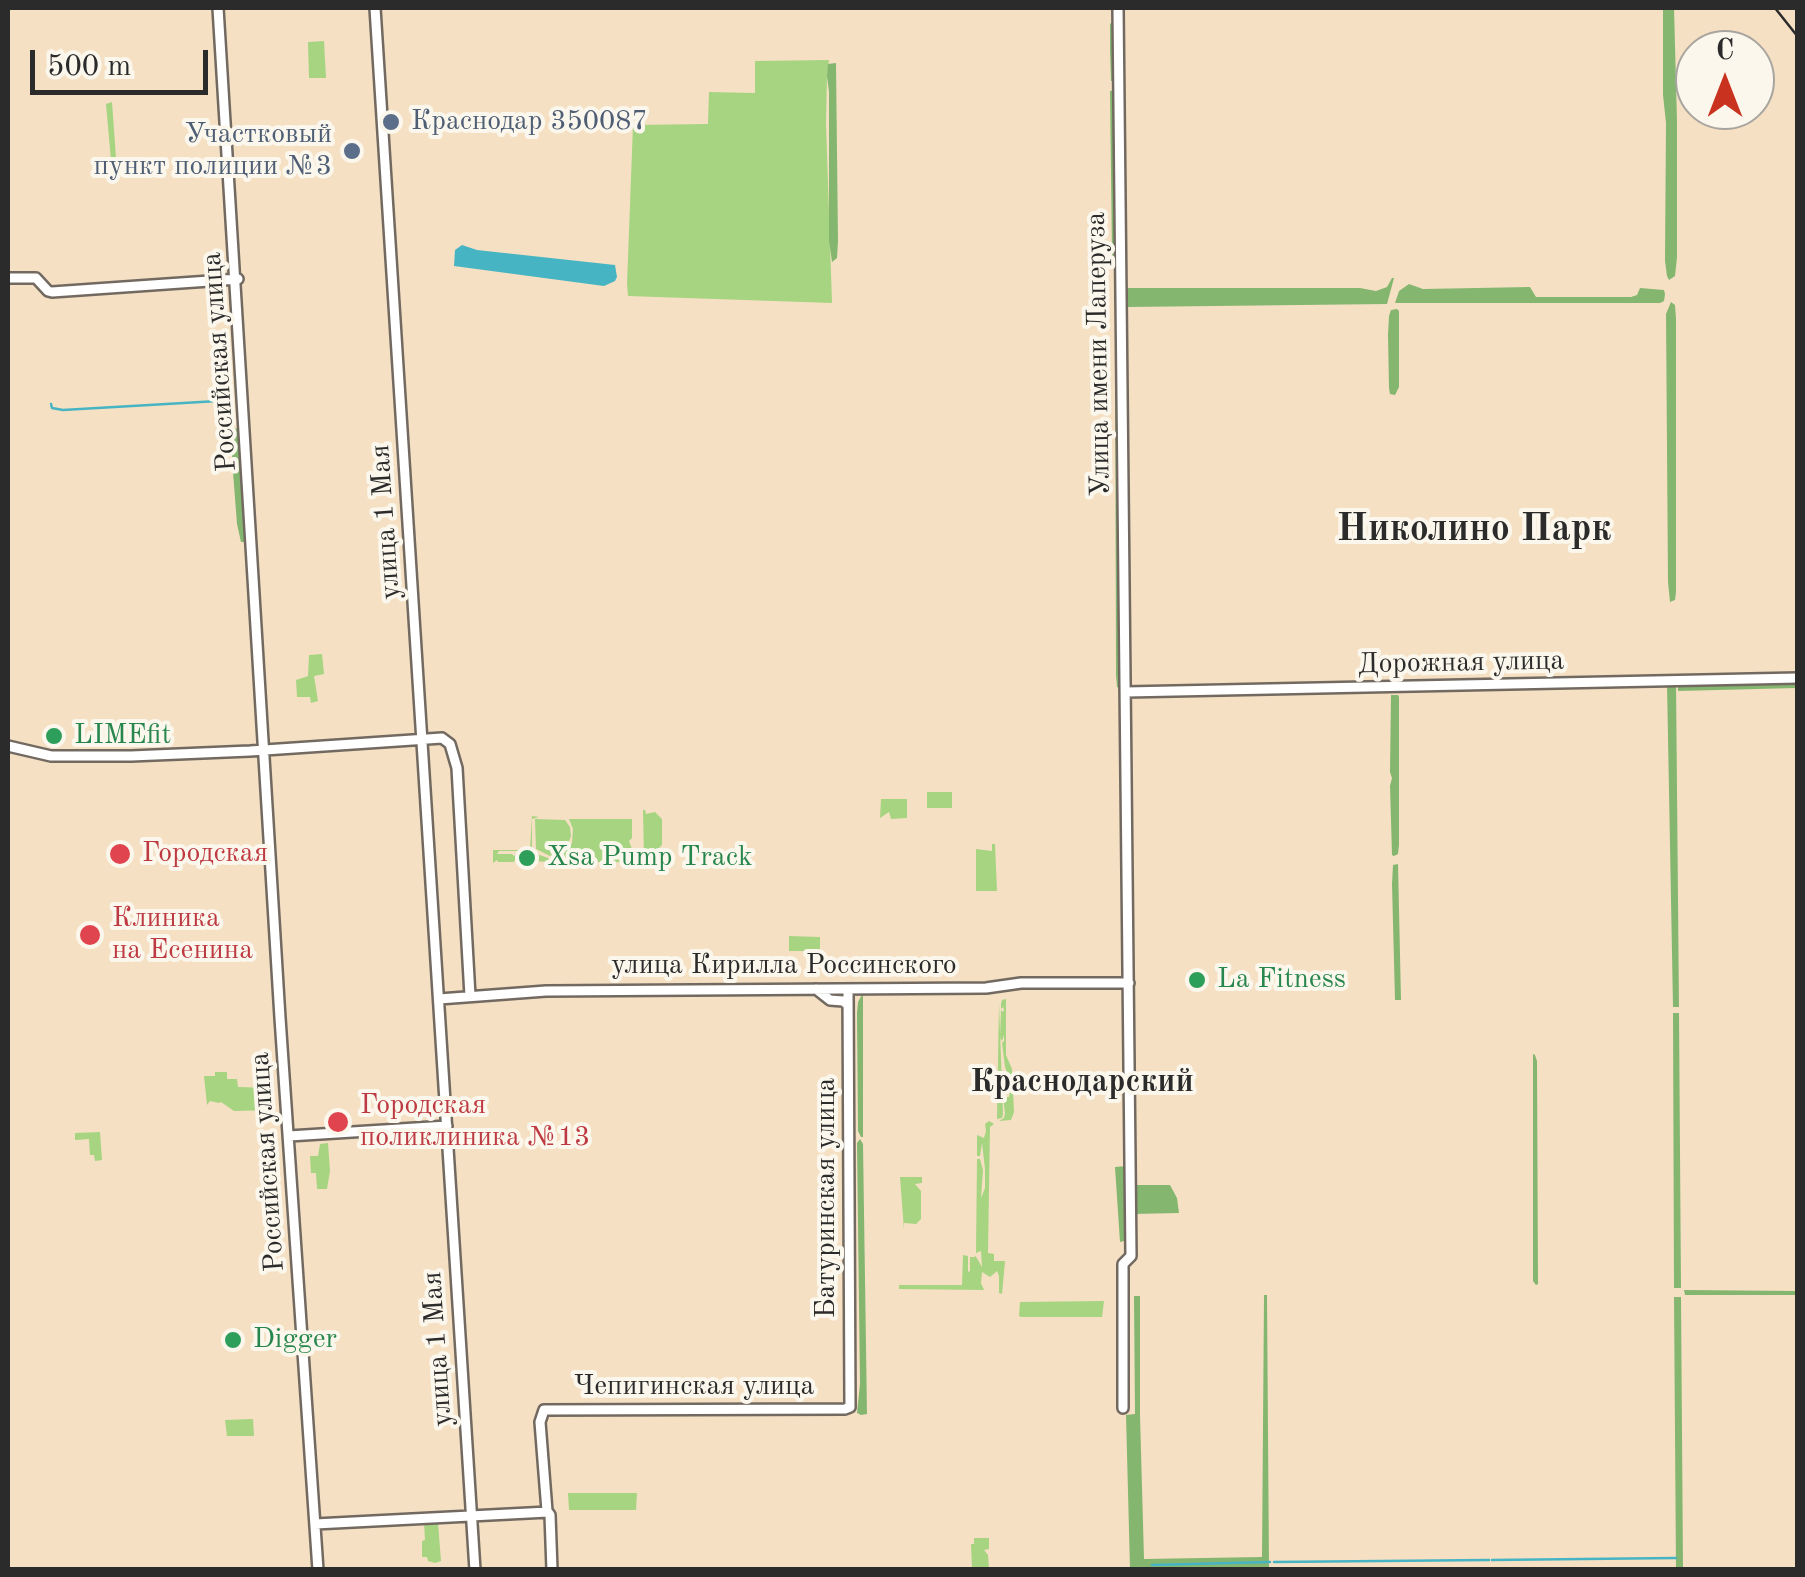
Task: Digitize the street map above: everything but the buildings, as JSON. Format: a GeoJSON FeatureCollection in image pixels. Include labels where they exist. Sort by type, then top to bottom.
{"type":"FeatureCollection","features":[{"type":"Feature","properties":{"kind":"main road","name":"Российская улица"},"geometry":{"type":"LineString","coordinates":[[220,8],[262,753],[319,1570]]}},
{"type":"Feature","properties":{"kind":"main road","name":"улица 1 Мая"},"geometry":{"type":"LineString","coordinates":[[376,8],[475,1570]]}},
{"type":"Feature","properties":{"kind":"main road","name":"Улица имени Лаперуза"},"geometry":{"type":"LineString","coordinates":[[1118,10],[1131,1256],[1123,1264],[1123,1408]]}},
{"type":"Feature","properties":{"kind":"main road"},"geometry":{"type":"LineString","coordinates":[[8,278],[36,278],[52,292],[234,279]]}},
{"type":"Feature","properties":{"kind":"main road","name":"Дорожная улица"},"geometry":{"type":"LineString","coordinates":[[1126,692],[1798,678]]}},
{"type":"Feature","properties":{"kind":"main road"},"geometry":{"type":"LineString","coordinates":[[199,755],[448,739],[458,778],[470,996]]}},
{"type":"Feature","properties":{"kind":"main road"},"geometry":{"type":"LineString","coordinates":[[8,749],[34,758],[61,760],[262,753]]}},
{"type":"Feature","properties":{"kind":"main road","name":"Российская улица"},"geometry":{"type":"LineString","coordinates":[[262,753],[270,773],[290,1136]]}},
{"type":"Feature","properties":{"kind":"main road","name":"улица Кирилла Россинского"},"geometry":{"type":"LineString","coordinates":[[439,999],[546,990],[1129,984]]}},
{"type":"Feature","properties":{"kind":"main road"},"geometry":{"type":"LineString","coordinates":[[816,989],[830,1000],[848,1005]]}},
{"type":"Feature","properties":{"kind":"main road","name":"Батуринская улица"},"geometry":{"type":"LineString","coordinates":[[848,989],[848,1408]]}},
{"type":"Feature","properties":{"kind":"main road"},"geometry":{"type":"LineString","coordinates":[[290,1136],[447,1125]]}},
{"type":"Feature","properties":{"kind":"main road","name":"Чепигинская улица"},"geometry":{"type":"LineString","coordinates":[[548,1512],[542,1415],[848,1408]]}},
{"type":"Feature","properties":{"kind":"main road"},"geometry":{"type":"LineString","coordinates":[[316,1524],[548,1512],[552,1570]]}},
{"type":"Feature","properties":{"kind":"green space"},"geometry":{"type":"Polygon","coordinates":[[[1663,8],[1674,8],[1677,257],[1675,276],[1669,280],[1665,261],[1663,8]]]}},
{"type":"Feature","properties":{"kind":"green space"},"geometry":{"type":"Polygon","coordinates":[[[1113,21],[1116,22],[1117,270],[1112,264],[1113,21]]]}},
{"type":"Feature","properties":{"kind":"green space"},"geometry":{"type":"Polygon","coordinates":[[[324,41],[326,78],[309,78],[308,42],[324,41]]]}},
{"type":"Feature","properties":{"kind":"green space"},"geometry":{"type":"Polygon","coordinates":[[[829,60],[826,123],[832,303],[628,296],[633,125],[708,124],[709,92],[755,93],[755,61],[829,60]]]}},
{"type":"Feature","properties":{"kind":"green space"},"geometry":{"type":"Polygon","coordinates":[[[836,63],[838,241],[837,258],[832,262],[827,76],[828,64],[836,63]]]}},
{"type":"Feature","properties":{"kind":"green space"},"geometry":{"type":"Polygon","coordinates":[[[112,102],[117,172],[112,172],[106,104],[112,102]]]}},
{"type":"Feature","properties":{"kind":"green space"},"geometry":{"type":"Polygon","coordinates":[[[1392,278],[1387,304],[1127,307],[1124,295],[1126,288],[1376,291],[1387,287],[1392,278]]]}},
{"type":"Feature","properties":{"kind":"green space"},"geometry":{"type":"Polygon","coordinates":[[[1409,284],[1423,289],[1530,287],[1536,297],[1631,297],[1640,288],[1664,290],[1665,294],[1660,303],[1395,303],[1399,291],[1409,284]]]}},
{"type":"Feature","properties":{"kind":"green space"},"geometry":{"type":"Polygon","coordinates":[[[1671,302],[1676,319],[1676,592],[1675,600],[1670,602],[1666,314],[1671,302]]]}},
{"type":"Feature","properties":{"kind":"green space"},"geometry":{"type":"Polygon","coordinates":[[[1119,307],[1122,690],[1117,687],[1116,675],[1115,309],[1119,307]]]}},
{"type":"Feature","properties":{"kind":"green space"},"geometry":{"type":"Polygon","coordinates":[[[1397,309],[1399,387],[1395,395],[1390,394],[1389,388],[1388,335],[1391,310],[1397,309]]]}},
{"type":"Feature","properties":{"kind":"green space"},"geometry":{"type":"Polygon","coordinates":[[[240,428],[247,542],[241,542],[237,524],[232,459],[232,429],[240,428]]]}},
{"type":"Feature","properties":{"kind":"green space"},"geometry":{"type":"Polygon","coordinates":[[[322,654],[324,674],[314,676],[318,701],[311,703],[310,697],[297,697],[296,680],[308,676],[309,655],[322,654]]]}},
{"type":"Feature","properties":{"kind":"green space"},"geometry":{"type":"Polygon","coordinates":[[[1797,682],[1797,688],[1678,691],[1678,684],[1797,682]]]}},
{"type":"Feature","properties":{"kind":"green space"},"geometry":{"type":"Polygon","coordinates":[[[1667,683],[1676,683],[1679,1007],[1673,1007],[1667,683]]]}},
{"type":"Feature","properties":{"kind":"green space"},"geometry":{"type":"Polygon","coordinates":[[[1391,695],[1399,697],[1399,845],[1394,856],[1390,786],[1391,695]]]}},
{"type":"Feature","properties":{"kind":"green space"},"geometry":{"type":"Polygon","coordinates":[[[927,792],[952,792],[952,808],[927,808],[927,792]]]}},
{"type":"Feature","properties":{"kind":"green space"},"geometry":{"type":"Polygon","coordinates":[[[881,799],[907,799],[907,818],[891,819],[889,812],[880,818],[881,799]]]}},
{"type":"Feature","properties":{"kind":"green space"},"geometry":{"type":"Polygon","coordinates":[[[643,810],[646,814],[655,812],[662,819],[662,845],[656,851],[646,849],[646,858],[644,858],[643,810]]]}},
{"type":"Feature","properties":{"kind":"green space"},"geometry":{"type":"Polygon","coordinates":[[[532,816],[539,817],[532,819],[532,851],[497,854],[537,854],[550,862],[493,863],[493,850],[530,850],[532,816]]]}},
{"type":"Feature","properties":{"kind":"green space"},"geometry":{"type":"Polygon","coordinates":[[[535,819],[565,820],[571,836],[566,849],[550,856],[536,849],[535,819]]]}},
{"type":"Feature","properties":{"kind":"green space"},"geometry":{"type":"Polygon","coordinates":[[[569,819],[632,819],[632,849],[614,850],[614,859],[620,860],[623,855],[623,862],[554,862],[565,857],[550,861],[572,843],[569,819]]]}},
{"type":"Feature","properties":{"kind":"green space"},"geometry":{"type":"Polygon","coordinates":[[[992,844],[997,891],[976,891],[976,849],[992,851],[992,844]]]}},
{"type":"Feature","properties":{"kind":"green space"},"geometry":{"type":"Polygon","coordinates":[[[1398,864],[1401,1000],[1395,1000],[1392,884],[1393,865],[1398,864]]]}},
{"type":"Feature","properties":{"kind":"green space"},"geometry":{"type":"Polygon","coordinates":[[[789,936],[820,937],[820,951],[789,951],[789,936]]]}},
{"type":"Feature","properties":{"kind":"green space"},"geometry":{"type":"Polygon","coordinates":[[[863,993],[863,1137],[861,1137],[857,1013],[863,993]]]}},
{"type":"Feature","properties":{"kind":"green space"},"geometry":{"type":"Polygon","coordinates":[[[1006,999],[1006,1055],[1012,1069],[1014,1112],[1011,1120],[999,1121],[1005,1113],[1003,1097],[1009,1097],[1010,1091],[1007,1086],[1004,1089],[1004,1081],[1006,1084],[1010,1080],[1005,1067],[1004,1035],[1002,1041],[1000,1038],[1004,1010],[1001,1004],[1006,999]]]}},
{"type":"Feature","properties":{"kind":"green space"},"geometry":{"type":"Polygon","coordinates":[[[999,1003],[1003,1114],[997,1119],[999,1003]]]}},
{"type":"Feature","properties":{"kind":"green space"},"geometry":{"type":"Polygon","coordinates":[[[1673,1013],[1679,1013],[1681,1288],[1674,1288],[1673,1013]]]}},
{"type":"Feature","properties":{"kind":"green space"},"geometry":{"type":"Polygon","coordinates":[[[1533,1054],[1537,1061],[1536,1285],[1533,1281],[1533,1054]]]}},
{"type":"Feature","properties":{"kind":"green space"},"geometry":{"type":"Polygon","coordinates":[[[215,1072],[227,1072],[227,1079],[237,1079],[238,1087],[272,1088],[273,1110],[234,1111],[221,1102],[210,1101],[207,1105],[204,1076],[215,1076],[215,1072]]]}},
{"type":"Feature","properties":{"kind":"green space"},"geometry":{"type":"Polygon","coordinates":[[[989,1121],[994,1124],[990,1127],[988,1253],[994,1254],[994,1261],[1005,1261],[1002,1294],[997,1271],[990,1277],[982,1272],[984,1290],[899,1289],[899,1285],[962,1285],[963,1255],[968,1256],[968,1272],[970,1257],[975,1255],[982,1267],[981,1251],[976,1253],[977,1159],[983,1170],[981,1198],[985,1169],[982,1143],[977,1156],[977,1135],[984,1138],[989,1121]]]}},
{"type":"Feature","properties":{"kind":"green space"},"geometry":{"type":"Polygon","coordinates":[[[100,1132],[102,1160],[95,1161],[94,1155],[90,1155],[89,1139],[75,1140],[75,1133],[100,1132]]]}},
{"type":"Feature","properties":{"kind":"green space"},"geometry":{"type":"Polygon","coordinates":[[[860,1139],[867,1414],[861,1415],[857,1413],[860,1139]]]}},
{"type":"Feature","properties":{"kind":"green space"},"geometry":{"type":"Polygon","coordinates":[[[328,1143],[327,1189],[317,1189],[310,1156],[318,1156],[320,1144],[328,1143]]]}},
{"type":"Feature","properties":{"kind":"green space"},"geometry":{"type":"Polygon","coordinates":[[[1127,1166],[1128,1240],[1120,1242],[1115,1167],[1127,1166]]]}},
{"type":"Feature","properties":{"kind":"green space"},"geometry":{"type":"Polygon","coordinates":[[[900,1177],[922,1177],[922,1183],[915,1184],[921,1191],[921,1219],[916,1224],[904,1223],[904,1230],[900,1177]]]}},
{"type":"Feature","properties":{"kind":"green space"},"geometry":{"type":"Polygon","coordinates":[[[1132,1185],[1170,1185],[1179,1213],[1132,1214],[1132,1185]]]}},
{"type":"Feature","properties":{"kind":"green space"},"geometry":{"type":"Polygon","coordinates":[[[1684,1290],[1797,1291],[1798,1295],[1685,1295],[1684,1290]]]}},
{"type":"Feature","properties":{"kind":"green space"},"geometry":{"type":"Polygon","coordinates":[[[1264,1295],[1269,1569],[1130,1569],[1126,1415],[1135,1414],[1134,1296],[1140,1296],[1144,1559],[1262,1557],[1264,1295]]]}},
{"type":"Feature","properties":{"kind":"green space"},"geometry":{"type":"Polygon","coordinates":[[[1674,1297],[1681,1297],[1683,1570],[1676,1569],[1674,1297]]]}},
{"type":"Feature","properties":{"kind":"green space"},"geometry":{"type":"Polygon","coordinates":[[[1104,1301],[1102,1317],[1019,1316],[1020,1302],[1104,1301]]]}},
{"type":"Feature","properties":{"kind":"green space"},"geometry":{"type":"Polygon","coordinates":[[[253,1419],[254,1436],[227,1436],[225,1420],[253,1419]]]}},
{"type":"Feature","properties":{"kind":"green space"},"geometry":{"type":"Polygon","coordinates":[[[568,1493],[637,1493],[636,1510],[569,1510],[568,1493]]]}},
{"type":"Feature","properties":{"kind":"green space"},"geometry":{"type":"Polygon","coordinates":[[[424,1522],[438,1523],[441,1561],[435,1563],[422,1557],[424,1522]]]}},
{"type":"Feature","properties":{"kind":"green space"},"geometry":{"type":"Polygon","coordinates":[[[974,1538],[989,1538],[989,1549],[984,1550],[989,1569],[972,1569],[974,1538]]]}},
{"type":"Feature","properties":{"kind":"water"},"geometry":{"type":"Polygon","coordinates":[[[462,245],[477,250],[615,265],[617,277],[604,286],[454,266],[455,250],[462,245]]]}},
{"type":"Feature","properties":{"kind":"waterway"},"geometry":{"type":"LineString","coordinates":[[51,404],[52,408],[63,410],[218,401]]}},
{"type":"Feature","properties":{"kind":"waterway"},"geometry":{"type":"LineString","coordinates":[[1492,1560],[1676,1558]]}},
{"type":"Feature","properties":{"kind":"waterway"},"geometry":{"type":"LineString","coordinates":[[1274,1562],[1489,1560]]}},
{"type":"Feature","properties":{"kind":"waterway"},"geometry":{"type":"LineString","coordinates":[[1152,1565],[1270,1562]]}},
{"type":"Feature","properties":{"kind":"railway"},"geometry":{"type":"LineString","coordinates":[[1775,8],[1798,37]]}},
{"type":"Feature","properties":{"kind":"place","name":"Краснодар 350087"},"geometry":{"type":"Point","coordinates":[391,122]}},
{"type":"Feature","properties":{"kind":"place","name":"Участковый пункт полиции №3"},"geometry":{"type":"Point","coordinates":[352,151]}},
{"type":"Feature","properties":{"kind":"place","name":"LIMEfit"},"geometry":{"type":"Point","coordinates":[54,736]}},
{"type":"Feature","properties":{"kind":"place","name":"Городская"},"geometry":{"type":"Point","coordinates":[120,854]}},
{"type":"Feature","properties":{"kind":"place","name":"Xsa Pump Track"},"geometry":{"type":"Point","coordinates":[527,858]}},
{"type":"Feature","properties":{"kind":"place","name":"Клиника на Есенина"},"geometry":{"type":"Point","coordinates":[90,935]}},
{"type":"Feature","properties":{"kind":"place","name":"La Fitness"},"geometry":{"type":"Point","coordinates":[1197,980]}},
{"type":"Feature","properties":{"kind":"place","name":"Городская поликлиника №13"},"geometry":{"type":"Point","coordinates":[338,1122]}},
{"type":"Feature","properties":{"kind":"place","name":"Digger"},"geometry":{"type":"Point","coordinates":[233,1340]}},
{"type":"Feature","properties":{"kind":"district","name":"Николино Парк"},"geometry":{"type":"Point","coordinates":[1474,530]}},
{"type":"Feature","properties":{"kind":"district","name":"Краснодарский"},"geometry":{"type":"Point","coordinates":[1082,1083]}}]}
